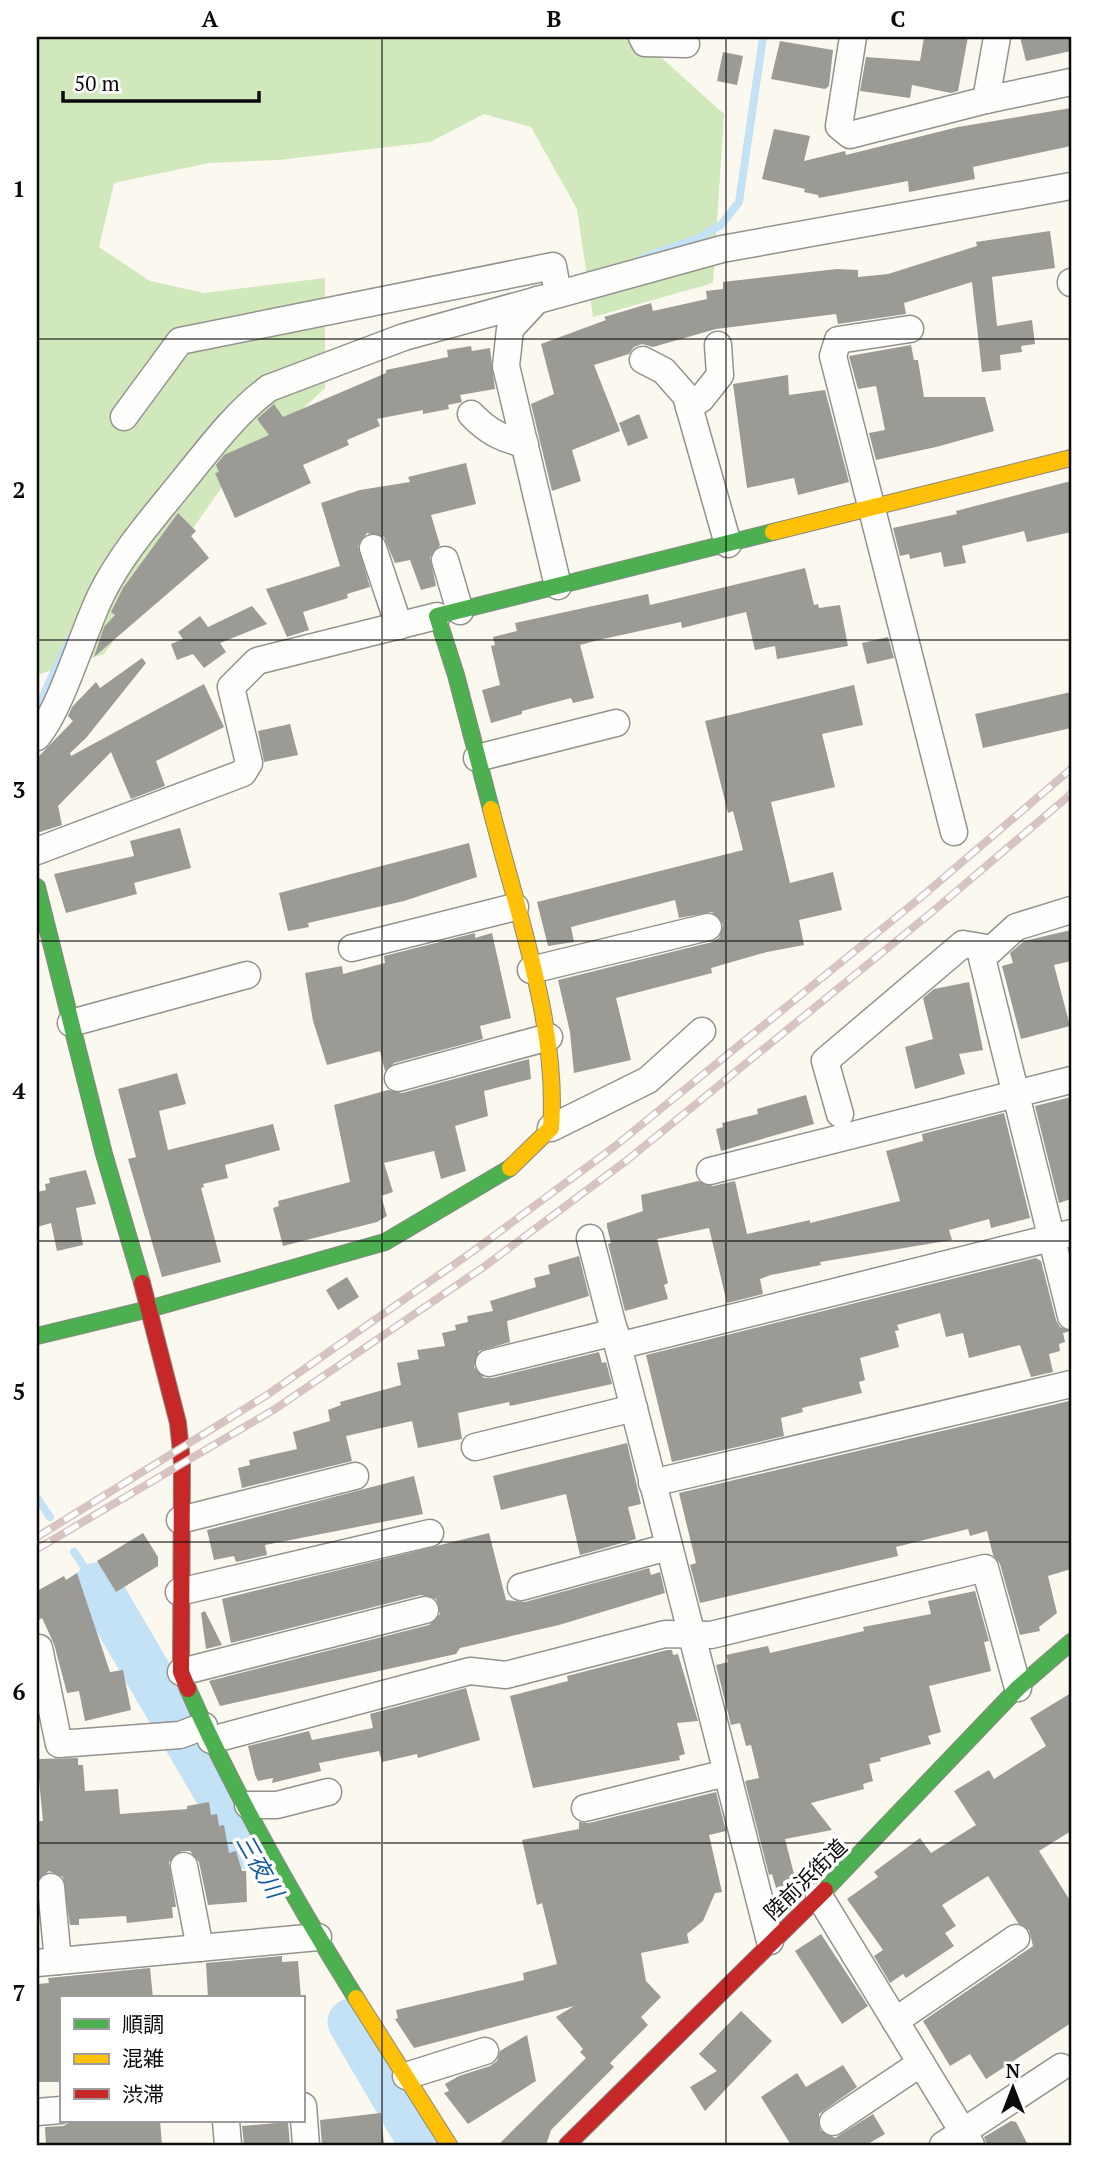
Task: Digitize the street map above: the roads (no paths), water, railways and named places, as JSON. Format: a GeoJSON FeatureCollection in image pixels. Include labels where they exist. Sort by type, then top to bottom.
{"type":"FeatureCollection","features":[{"type":"Feature","properties":{"kind":"street"},"geometry":{"type":"LineString","coordinates":[[642,37],[645,43],[686,44]]}},
{"type":"Feature","properties":{"kind":"street"},"geometry":{"type":"LineString","coordinates":[[853,37],[839,125],[850,135],[986,100],[1071,82]]}},
{"type":"Feature","properties":{"kind":"street"},"geometry":{"type":"LineString","coordinates":[[986,100],[997,37]]}},
{"type":"Feature","properties":{"kind":"street"},"geometry":{"type":"LineString","coordinates":[[37,737],[50,714],[101,594],[122,559],[251,401],[269,388],[404,337],[722,249],[1071,186]]}},
{"type":"Feature","properties":{"kind":"street"},"geometry":{"type":"LineString","coordinates":[[124,417],[180,341],[553,267],[547,297],[510,329],[506,344],[506,366],[558,586]]}},
{"type":"Feature","properties":{"kind":"street"},"geometry":{"type":"LineString","coordinates":[[910,329],[838,340],[833,356],[954,832]]}},
{"type":"Feature","properties":{"kind":"street"},"geometry":{"type":"LineString","coordinates":[[689,407],[713,387],[720,375],[718,345]]}},
{"type":"Feature","properties":{"kind":"street"},"geometry":{"type":"LineString","coordinates":[[643,360],[664,371],[686,396],[728,544]]}},
{"type":"Feature","properties":{"kind":"street"},"geometry":{"type":"LineString","coordinates":[[471,414],[486,430],[507,440],[524,444]]}},
{"type":"Feature","properties":{"kind":"street"},"geometry":{"type":"LineString","coordinates":[[37,851],[243,772],[249,763],[231,687],[257,661],[1071,458]]}},
{"type":"Feature","properties":{"kind":"street"},"geometry":{"type":"LineString","coordinates":[[373,548],[399,626]]}},
{"type":"Feature","properties":{"kind":"street"},"geometry":{"type":"LineString","coordinates":[[445,560],[449,613],[477,758],[549,1037],[554,1091],[551,1128]]}},
{"type":"Feature","properties":{"kind":"street"},"geometry":{"type":"LineString","coordinates":[[477,758],[616,723]]}},
{"type":"Feature","properties":{"kind":"street"},"geometry":{"type":"LineString","coordinates":[[37,887],[104,1154],[149,1308],[178,1423],[182,1462],[179,1592],[181,1672],[207,1733],[318,1937],[449,2145]]}},
{"type":"Feature","properties":{"kind":"street"},"geometry":{"type":"LineString","coordinates":[[352,948],[515,906]]}},
{"type":"Feature","properties":{"kind":"street"},"geometry":{"type":"LineString","coordinates":[[1071,909],[1016,927],[982,958],[1016,1094],[1061,1236],[1071,1316]]}},
{"type":"Feature","properties":{"kind":"street"},"geometry":{"type":"LineString","coordinates":[[531,970],[708,926]]}},
{"type":"Feature","properties":{"kind":"street"},"geometry":{"type":"LineString","coordinates":[[840,1114],[825,1060],[963,944],[992,949]]}},
{"type":"Feature","properties":{"kind":"street"},"geometry":{"type":"LineString","coordinates":[[71,1023],[247,975]]}},
{"type":"Feature","properties":{"kind":"street"},"geometry":{"type":"LineString","coordinates":[[37,1336],[149,1308],[385,1242],[519,1162],[551,1128],[648,1080],[702,1031]]}},
{"type":"Feature","properties":{"kind":"street"},"geometry":{"type":"LineString","coordinates":[[398,1078],[549,1037]]}},
{"type":"Feature","properties":{"kind":"street"},"geometry":{"type":"LineString","coordinates":[[710,1171],[1071,1080]]}},
{"type":"Feature","properties":{"kind":"street"},"geometry":{"type":"LineString","coordinates":[[489,1363],[617,1339],[1061,1236]]}},
{"type":"Feature","properties":{"kind":"street"},"geometry":{"type":"LineString","coordinates":[[590,1238],[770,1941]]}},
{"type":"Feature","properties":{"kind":"street"},"geometry":{"type":"LineString","coordinates":[[652,1483],[1071,1384]]}},
{"type":"Feature","properties":{"kind":"street"},"geometry":{"type":"LineString","coordinates":[[475,1447],[634,1408]]}},
{"type":"Feature","properties":{"kind":"street"},"geometry":{"type":"LineString","coordinates":[[180,1520],[355,1476]]}},
{"type":"Feature","properties":{"kind":"street"},"geometry":{"type":"LineString","coordinates":[[179,1592],[430,1533]]}},
{"type":"Feature","properties":{"kind":"street"},"geometry":{"type":"LineString","coordinates":[[521,1587],[668,1546]]}},
{"type":"Feature","properties":{"kind":"street"},"geometry":{"type":"LineString","coordinates":[[39,1648],[59,1745],[207,1733],[470,1671],[506,1675],[665,1634],[711,1635],[985,1568],[1018,1688]]}},
{"type":"Feature","properties":{"kind":"street"},"geometry":{"type":"LineString","coordinates":[[181,1672],[425,1610]]}},
{"type":"Feature","properties":{"kind":"street","name":"陸前浜街道"},"geometry":{"type":"LineString","coordinates":[[567,2145],[770,1941],[820,1896],[1018,1688],[1070,1646]]}},
{"type":"Feature","properties":{"kind":"street"},"geometry":{"type":"LineString","coordinates":[[585,1808],[726,1773]]}},
{"type":"Feature","properties":{"kind":"street"},"geometry":{"type":"LineString","coordinates":[[248,1805],[277,1805],[328,1792]]}},
{"type":"Feature","properties":{"kind":"street"},"geometry":{"type":"LineString","coordinates":[[184,1866],[200,1948]]}},
{"type":"Feature","properties":{"kind":"street"},"geometry":{"type":"LineString","coordinates":[[51,1887],[47,1962],[318,1937]]}},
{"type":"Feature","properties":{"kind":"street"},"geometry":{"type":"LineString","coordinates":[[820,1896],[921,2063],[959,2141],[1061,2067]]}},
{"type":"Feature","properties":{"kind":"street"},"geometry":{"type":"LineString","coordinates":[[895,2021],[1016,1938]]}},
{"type":"Feature","properties":{"kind":"street"},"geometry":{"type":"LineString","coordinates":[[406,2076],[485,2051]]}},
{"type":"Feature","properties":{"kind":"street"},"geometry":{"type":"LineString","coordinates":[[833,2122],[921,2063]]}},
{"type":"Feature","properties":{"kind":"street"},"geometry":{"type":"LineString","coordinates":[[37,2112],[60,2110]]}},
{"type":"Feature","properties":{"kind":"street"},"geometry":{"type":"LineString","coordinates":[[304,2119],[306,2145]]}},
{"type":"Feature","properties":{"kind":"street"},"geometry":{"type":"LineString","coordinates":[[226,2122],[228,2145]]}},
{"type":"Feature","properties":{"kind":"waterway"},"geometry":{"type":"LineString","coordinates":[[640,259],[698,238],[721,225],[739,202],[763,37]]}},
{"type":"Feature","properties":{"kind":"waterway"},"geometry":{"type":"LineString","coordinates":[[37,709],[70,638]]}},
{"type":"Feature","properties":{"kind":"waterway"},"geometry":{"type":"LineString","coordinates":[[37,1498],[50,1517]]}},
{"type":"Feature","properties":{"kind":"waterway"},"geometry":{"type":"LineString","coordinates":[[74,1552],[97,1586]]}},
{"type":"Feature","properties":{"kind":"waterway","name":"三夜川"},"geometry":{"type":"LineString","coordinates":[[97,1586],[249,1846]]}},
{"type":"Feature","properties":{"kind":"waterway","name":"三夜川"},"geometry":{"type":"LineString","coordinates":[[351,2022],[423,2145]]}},
{"type":"Feature","properties":{"kind":"railway"},"geometry":{"type":"LineString","coordinates":[[37,1537],[267,1395],[472,1252],[614,1147],[920,898],[1071,769]]}},
{"type":"Feature","properties":{"kind":"railway"},"geometry":{"type":"LineString","coordinates":[[37,1549],[275,1409],[485,1266],[626,1161],[932,912],[1071,794]]}}]}
